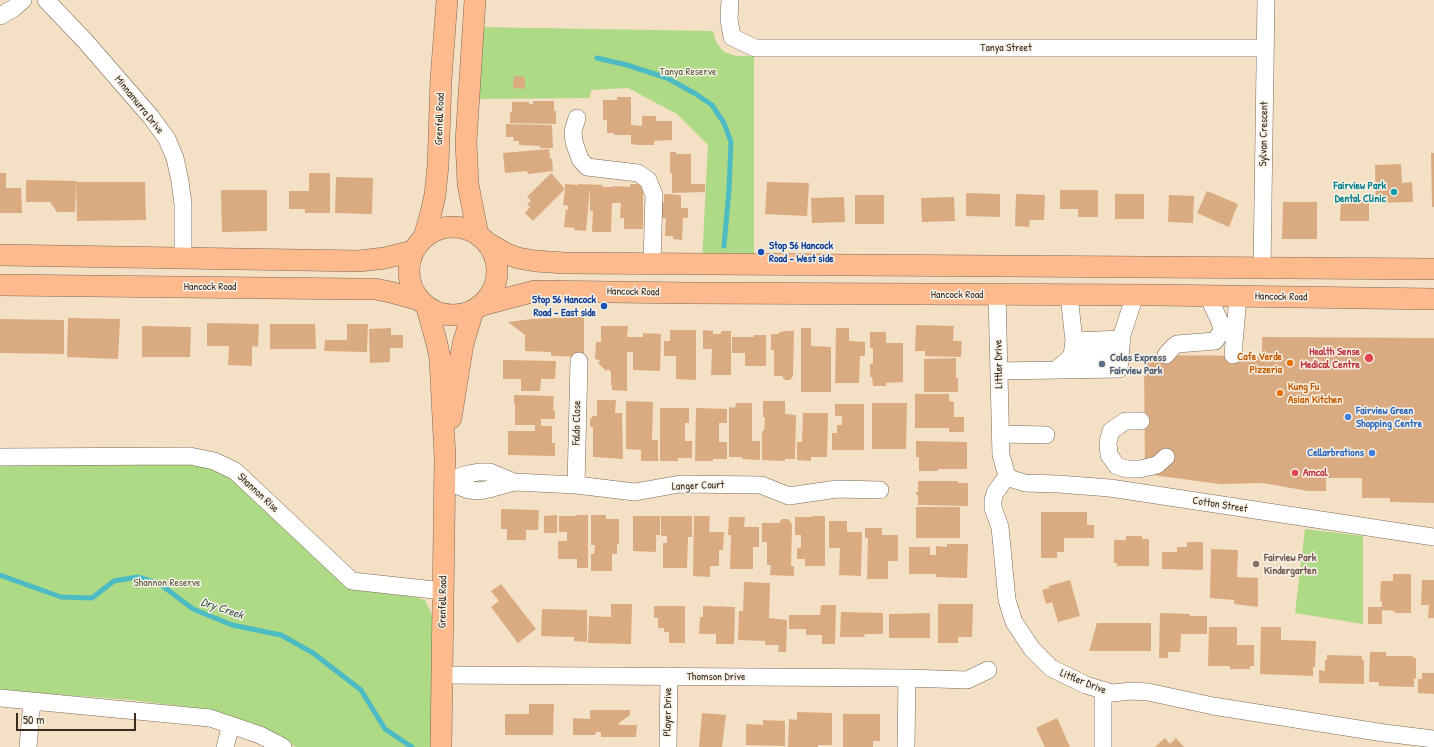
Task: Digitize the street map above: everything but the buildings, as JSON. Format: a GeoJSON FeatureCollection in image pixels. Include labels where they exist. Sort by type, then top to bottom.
{"type":"FeatureCollection","features":[{"type":"Feature","properties":{"kind":"main road","name":"Grenfell Road"},"geometry":{"type":"LineString","coordinates":[[418,244],[431,213],[437,173],[447,0]]}},
{"type":"Feature","properties":{"kind":"main road"},"geometry":{"type":"LineString","coordinates":[[418,244],[409,263],[409,277],[412,289],[423,304],[438,313],[450,316],[461,315],[477,308],[492,291],[497,274],[495,257],[482,238],[468,184],[466,149],[475,0]]}},
{"type":"Feature","properties":{"kind":"main road"},"geometry":{"type":"LineString","coordinates":[[0,254],[358,261],[385,258],[418,244],[436,230],[450,227],[465,228],[508,254],[518,258],[565,263],[1434,269]]}},
{"type":"Feature","properties":{"kind":"main road"},"geometry":{"type":"LineString","coordinates":[[939,266],[978,278],[986,283],[997,295],[1007,284],[1039,266]]}},
{"type":"Feature","properties":{"kind":"main road"},"geometry":{"type":"LineString","coordinates":[[1224,296],[1262,268]]}},
{"type":"Feature","properties":{"kind":"main road"},"geometry":{"type":"LineString","coordinates":[[1262,268],[1274,281],[1286,290],[1315,297]]}},
{"type":"Feature","properties":{"kind":"main road","name":"Hancock Road"},"geometry":{"type":"LineString","coordinates":[[0,285],[369,289],[390,292],[423,304]]}},
{"type":"Feature","properties":{"kind":"main road","name":"Hancock Road"},"geometry":{"type":"LineString","coordinates":[[477,308],[535,291],[1434,299]]}},
{"type":"Feature","properties":{"kind":"main road","name":"Grenfell Road"},"geometry":{"type":"LineString","coordinates":[[423,304],[436,340],[440,358],[445,458],[441,747]]}},
{"type":"Feature","properties":{"kind":"main road","name":"Grenfell Road"},"geometry":{"type":"LineString","coordinates":[[445,458],[462,344],[477,308]]}},
{"type":"Feature","properties":{"kind":"street"},"geometry":{"type":"LineString","coordinates":[[0,16],[14,8],[23,0]]}},
{"type":"Feature","properties":{"kind":"street","name":"Minnamurra Drive"},"geometry":{"type":"LineString","coordinates":[[46,0],[86,42],[146,111],[167,139],[175,158],[180,181],[183,204],[183,257]]}},
{"type":"Feature","properties":{"kind":"street","name":"Tanya Street"},"geometry":{"type":"LineString","coordinates":[[730,0],[729,19],[732,37],[755,48],[1264,48]]}},
{"type":"Feature","properties":{"kind":"street","name":"Sylvan Crescent"},"geometry":{"type":"LineString","coordinates":[[1262,268],[1264,48],[1266,0]]}},
{"type":"Feature","properties":{"kind":"street"},"geometry":{"type":"LineString","coordinates":[[577,118],[573,131],[574,142],[580,159],[587,167],[638,173],[648,180],[654,195],[652,263]]}},
{"type":"Feature","properties":{"kind":"street","name":"Littler Drive"},"geometry":{"type":"LineString","coordinates":[[997,295],[1001,455],[1007,476],[995,493],[993,508],[1000,527],[1007,600],[1014,622],[1032,648],[1051,668],[1086,685],[1112,693],[1132,691],[1148,692],[1213,706],[1434,740]]}},
{"type":"Feature","properties":{"kind":"street"},"geometry":{"type":"LineString","coordinates":[[1056,370],[1073,348],[1069,295]]}},
{"type":"Feature","properties":{"kind":"street"},"geometry":{"type":"LineString","coordinates":[[1120,354],[1122,335],[1134,296]]}},
{"type":"Feature","properties":{"kind":"street"},"geometry":{"type":"LineString","coordinates":[[1224,296],[1234,333],[1233,355]]}},
{"type":"Feature","properties":{"kind":"street"},"geometry":{"type":"LineString","coordinates":[[1224,296],[1220,322],[1222,332],[1214,341],[1177,344],[1172,347],[1171,355],[1188,352],[1209,353],[1223,347],[1234,333]]}},
{"type":"Feature","properties":{"kind":"street"},"geometry":{"type":"LineString","coordinates":[[1073,348],[1120,354]]}},
{"type":"Feature","properties":{"kind":"street"},"geometry":{"type":"LineString","coordinates":[[999,371],[1056,370],[1120,354]]}},
{"type":"Feature","properties":{"kind":"street","name":"Faldo Close"},"geometry":{"type":"LineString","coordinates":[[576,485],[579,361]]}},
{"type":"Feature","properties":{"kind":"street"},"geometry":{"type":"LineString","coordinates":[[1125,421],[1141,426],[1126,432],[1118,438],[1117,447],[1123,457],[1131,460],[1166,457],[1157,465],[1140,469],[1127,469],[1117,466],[1109,455],[1108,442],[1111,431],[1125,421]]}},
{"type":"Feature","properties":{"kind":"street"},"geometry":{"type":"LineString","coordinates":[[1001,434],[1046,435]]}},
{"type":"Feature","properties":{"kind":"street","name":"Shannon Rise"},"geometry":{"type":"LineString","coordinates":[[0,457],[190,456],[214,461],[235,471],[352,581],[443,591]]}},
{"type":"Feature","properties":{"kind":"street","name":"Langer Court"},"geometry":{"type":"LineString","coordinates":[[445,481],[468,474],[490,472],[514,482],[576,485],[636,492],[680,484],[761,485],[789,496],[837,489],[880,490]]}},
{"type":"Feature","properties":{"kind":"street","name":"Cotton Street"},"geometry":{"type":"LineString","coordinates":[[1007,476],[1025,483],[1110,488],[1434,537]]}},
{"type":"Feature","properties":{"kind":"street","name":"Thomson Drive"},"geometry":{"type":"LineString","coordinates":[[442,675],[907,678],[967,680],[988,670]]}},
{"type":"Feature","properties":{"kind":"street","name":"Player Drive"},"geometry":{"type":"LineString","coordinates":[[668,747],[669,676]]}},
{"type":"Feature","properties":{"kind":"street"},"geometry":{"type":"LineString","coordinates":[[906,747],[907,678]]}},
{"type":"Feature","properties":{"kind":"street"},"geometry":{"type":"LineString","coordinates":[[1103,747],[1104,690]]}},
{"type":"Feature","properties":{"kind":"street"},"geometry":{"type":"LineString","coordinates":[[0,698],[210,718],[260,735],[283,747]]}},
{"type":"Feature","properties":{"kind":"street"},"geometry":{"type":"LineString","coordinates":[[28,747],[32,701]]}},
{"type":"Feature","properties":{"kind":"street"},"geometry":{"type":"LineString","coordinates":[[225,747],[231,725]]}},
{"type":"Feature","properties":{"kind":"green space","name":"Tanya Reserve"},"geometry":{"type":"Polygon","coordinates":[[[476,27],[713,31],[716,42],[724,52],[736,56],[754,56],[754,262],[702,262],[708,145],[677,114],[628,88],[591,90],[590,98],[472,99],[476,27]]]}},
{"type":"Feature","properties":{"kind":"green space","name":"Shannon Reserve"},"geometry":{"type":"Polygon","coordinates":[[[189,462],[212,466],[232,477],[348,588],[415,597],[425,600],[432,616],[431,747],[296,747],[261,729],[211,710],[131,700],[0,690],[0,463],[189,462]]]}},
{"type":"Feature","properties":{"kind":"green space"},"geometry":{"type":"Polygon","coordinates":[[[1305,529],[1363,536],[1363,624],[1295,613],[1305,529]]]}},
{"type":"Feature","properties":{"kind":"waterway"},"geometry":{"type":"LineString","coordinates":[[597,58],[627,65],[667,78],[696,94],[712,105],[724,123],[731,142],[729,190],[724,246]]}},
{"type":"Feature","properties":{"kind":"waterway","name":"Dry Creek"},"geometry":{"type":"LineString","coordinates":[[0,575],[61,597],[92,598],[114,581],[138,577],[160,584],[193,609],[232,625],[281,635],[313,653],[361,690],[385,729],[412,747]]}},
{"type":"Feature","properties":{"kind":"place","name":"Fairview Park Dental Clinic"},"geometry":{"type":"Point","coordinates":[1394,192]}},
{"type":"Feature","properties":{"kind":"place","name":"Stop 56 Hancock Road - West side"},"geometry":{"type":"Point","coordinates":[761,252]}},
{"type":"Feature","properties":{"kind":"place","name":"Stop 56 Hancock Road - East side"},"geometry":{"type":"Point","coordinates":[604,306]}},
{"type":"Feature","properties":{"kind":"place","name":"Health Sense Medical Centre"},"geometry":{"type":"Point","coordinates":[1369,358]}},
{"type":"Feature","properties":{"kind":"place","name":"Cafe Verde Pizzeria"},"geometry":{"type":"Point","coordinates":[1290,363]}},
{"type":"Feature","properties":{"kind":"place","name":"Coles Express Fairview Park"},"geometry":{"type":"Point","coordinates":[1102,364]}},
{"type":"Feature","properties":{"kind":"place","name":"Kung Fu Asian Kitchen"},"geometry":{"type":"Point","coordinates":[1280,393]}},
{"type":"Feature","properties":{"kind":"place","name":"Fairview Green Shopping Centre"},"geometry":{"type":"Point","coordinates":[1348,417]}},
{"type":"Feature","properties":{"kind":"place","name":"Cellarbrations"},"geometry":{"type":"Point","coordinates":[1372,453]}},
{"type":"Feature","properties":{"kind":"place","name":"Amcal"},"geometry":{"type":"Point","coordinates":[1295,473]}},
{"type":"Feature","properties":{"kind":"place","name":"Fairview Park Kindergarten"},"geometry":{"type":"Point","coordinates":[1256,564]}}]}
